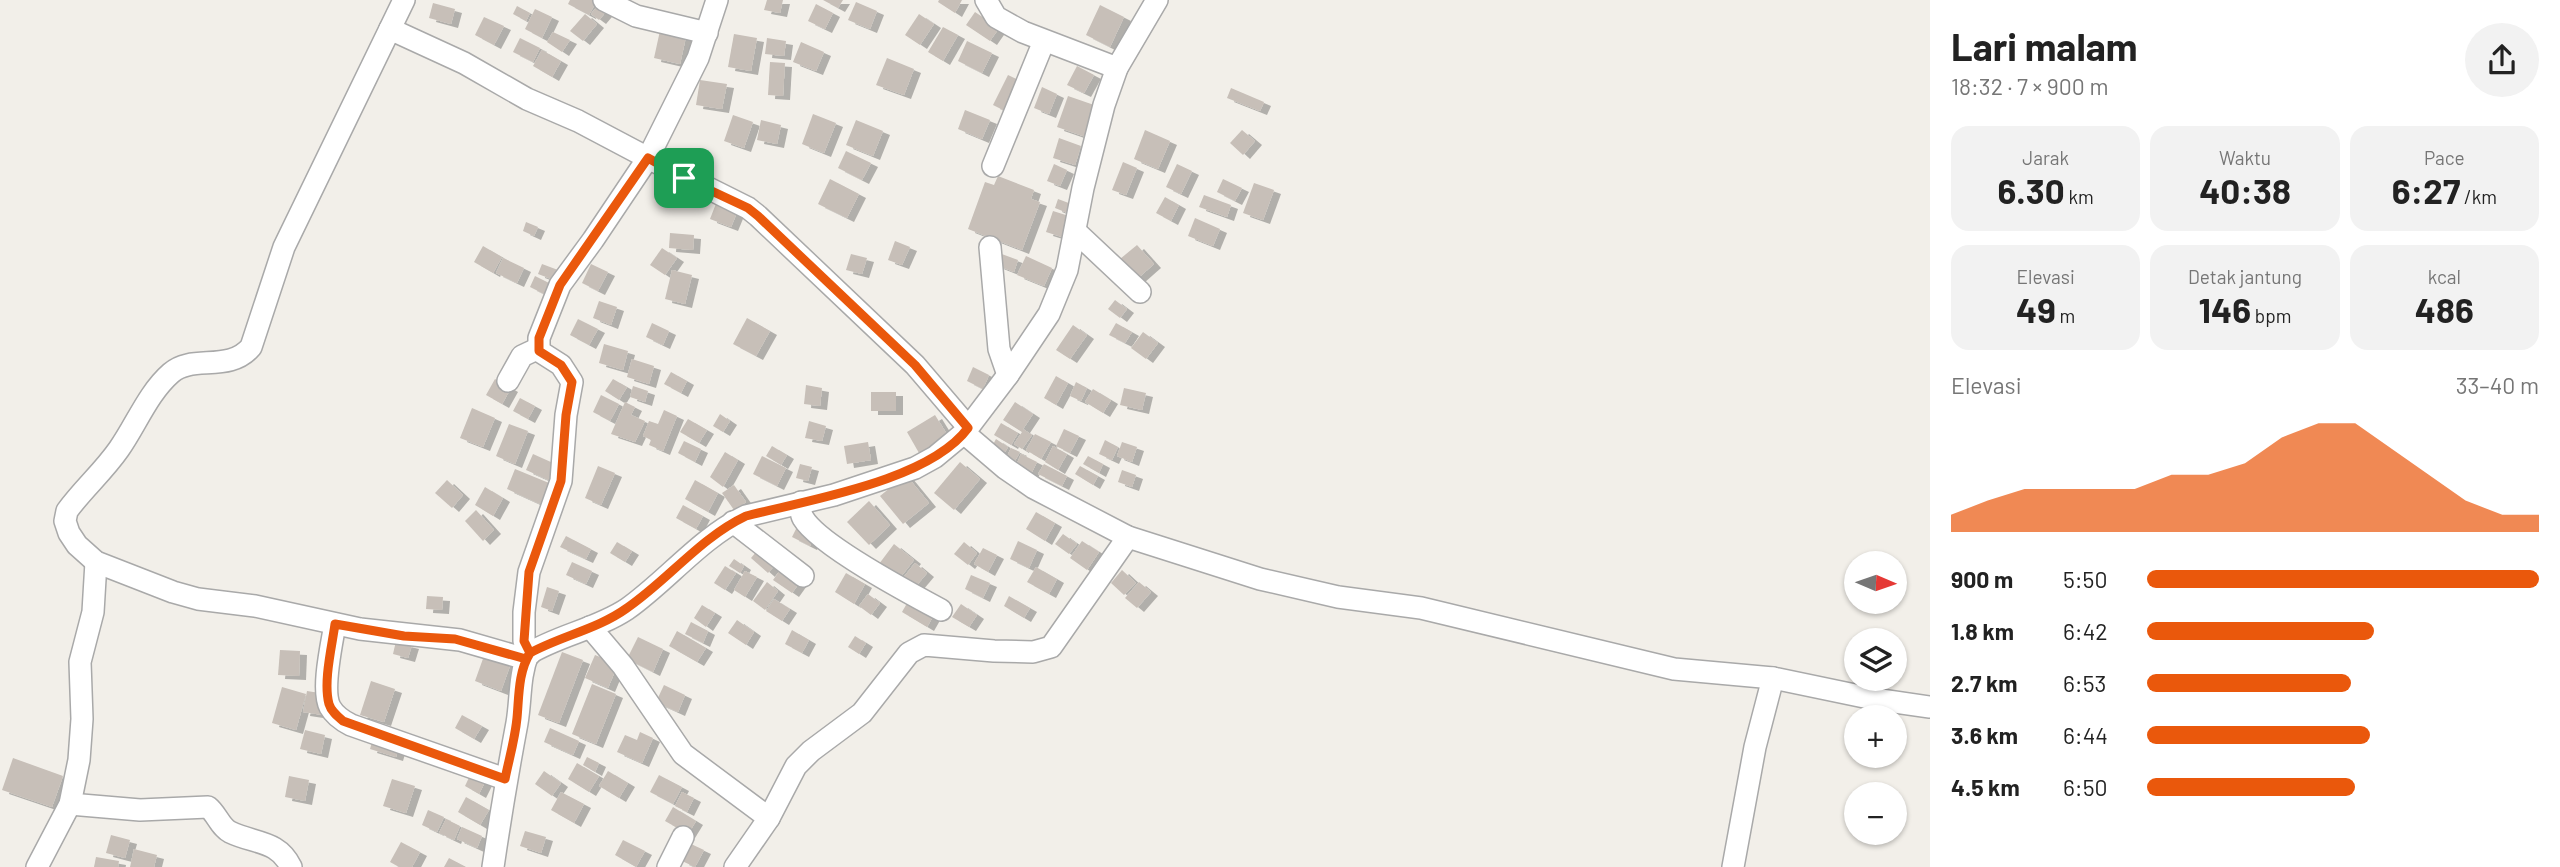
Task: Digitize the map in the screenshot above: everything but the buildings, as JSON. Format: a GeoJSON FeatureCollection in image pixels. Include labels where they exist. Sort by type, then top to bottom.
{"type":"FeatureCollection","features":[{"type":"Feature","properties":{"kind":"street"},"geometry":{"type":"LineString","coordinates":[[404,0],[284,247],[251,347],[244,355],[229,361],[188,365],[172,371],[156,390],[120,448],[67,512],[65,521],[77,545],[96,562],[173,593],[404,636],[455,639],[528,656],[548,643],[610,619],[628,608],[704,543],[733,522],[746,516],[834,495],[915,468],[935,457],[966,430],[1008,375],[1049,314],[1068,270],[1102,114],[1117,68],[1157,0]]}},
{"type":"Feature","properties":{"kind":"street"},"geometry":{"type":"LineString","coordinates":[[604,0],[636,16],[707,33]]}},
{"type":"Feature","properties":{"kind":"street"},"geometry":{"type":"LineString","coordinates":[[493,867],[505,779],[528,656],[524,641],[529,572],[561,481],[566,415],[572,382],[561,365],[544,355],[539,348],[539,338],[560,285],[648,158],[698,58],[717,0]]}},
{"type":"Feature","properties":{"kind":"street"},"geometry":{"type":"LineString","coordinates":[[986,0],[996,17],[1044,41],[1117,68]]}},
{"type":"Feature","properties":{"kind":"street"},"geometry":{"type":"LineString","coordinates":[[390,29],[464,63],[527,99],[578,121],[748,208],[915,365],[966,430],[1005,468],[1034,488],[1128,537],[1260,579],[1301,589],[1421,608],[1674,669],[1773,678],[1874,699],[1930,707]]}},
{"type":"Feature","properties":{"kind":"street"},"geometry":{"type":"LineString","coordinates":[[993,166],[1044,41]]}},
{"type":"Feature","properties":{"kind":"street"},"geometry":{"type":"LineString","coordinates":[[1075,231],[1140,292]]}},
{"type":"Feature","properties":{"kind":"street"},"geometry":{"type":"LineString","coordinates":[[990,247],[999,349],[1008,375]]}},
{"type":"Feature","properties":{"kind":"street"},"geometry":{"type":"LineString","coordinates":[[508,381],[522,356],[539,348]]}},
{"type":"Feature","properties":{"kind":"street"},"geometry":{"type":"LineString","coordinates":[[801,502],[803,519],[828,542],[899,588],[941,610]]}},
{"type":"Feature","properties":{"kind":"street"},"geometry":{"type":"LineString","coordinates":[[733,522],[803,576]]}},
{"type":"Feature","properties":{"kind":"street"},"geometry":{"type":"LineString","coordinates":[[735,867],[769,818],[796,766],[811,751],[862,713],[909,653],[924,645],[1033,652],[1051,647],[1128,537]]}},
{"type":"Feature","properties":{"kind":"street"},"geometry":{"type":"LineString","coordinates":[[37,867],[69,804],[79,760],[82,719],[80,662],[93,612],[96,562]]}},
{"type":"Feature","properties":{"kind":"street"},"geometry":{"type":"LineString","coordinates":[[335,624],[328,702],[337,716],[351,725],[505,779]]}},
{"type":"Feature","properties":{"kind":"street"},"geometry":{"type":"LineString","coordinates":[[590,627],[623,666],[683,754],[769,818]]}},
{"type":"Feature","properties":{"kind":"street"},"geometry":{"type":"LineString","coordinates":[[1732,867],[1755,747],[1773,678]]}},
{"type":"Feature","properties":{"kind":"street"},"geometry":{"type":"LineString","coordinates":[[69,804],[140,810],[208,807],[228,831],[277,848],[291,867]]}},
{"type":"Feature","properties":{"kind":"street"},"geometry":{"type":"LineString","coordinates":[[668,867],[683,837]]}},
{"type":"Feature","properties":{"kind":"route"},"geometry":{"type":"LineString","coordinates":[[684,178],[648,158],[560,285],[539,338],[539,351],[561,365],[572,382],[566,415],[561,481],[529,572],[524,612],[524,645],[530,653],[528,656],[526,659],[455,639],[404,636],[335,624],[328,702],[343,721],[505,779],[517,719],[518,699],[526,659],[528,654],[530,653],[548,643],[610,619],[628,608],[704,543],[733,522],[746,516],[834,495],[915,468],[935,457],[968,428],[915,365],[758,216],[748,208],[684,178]]}}]}
